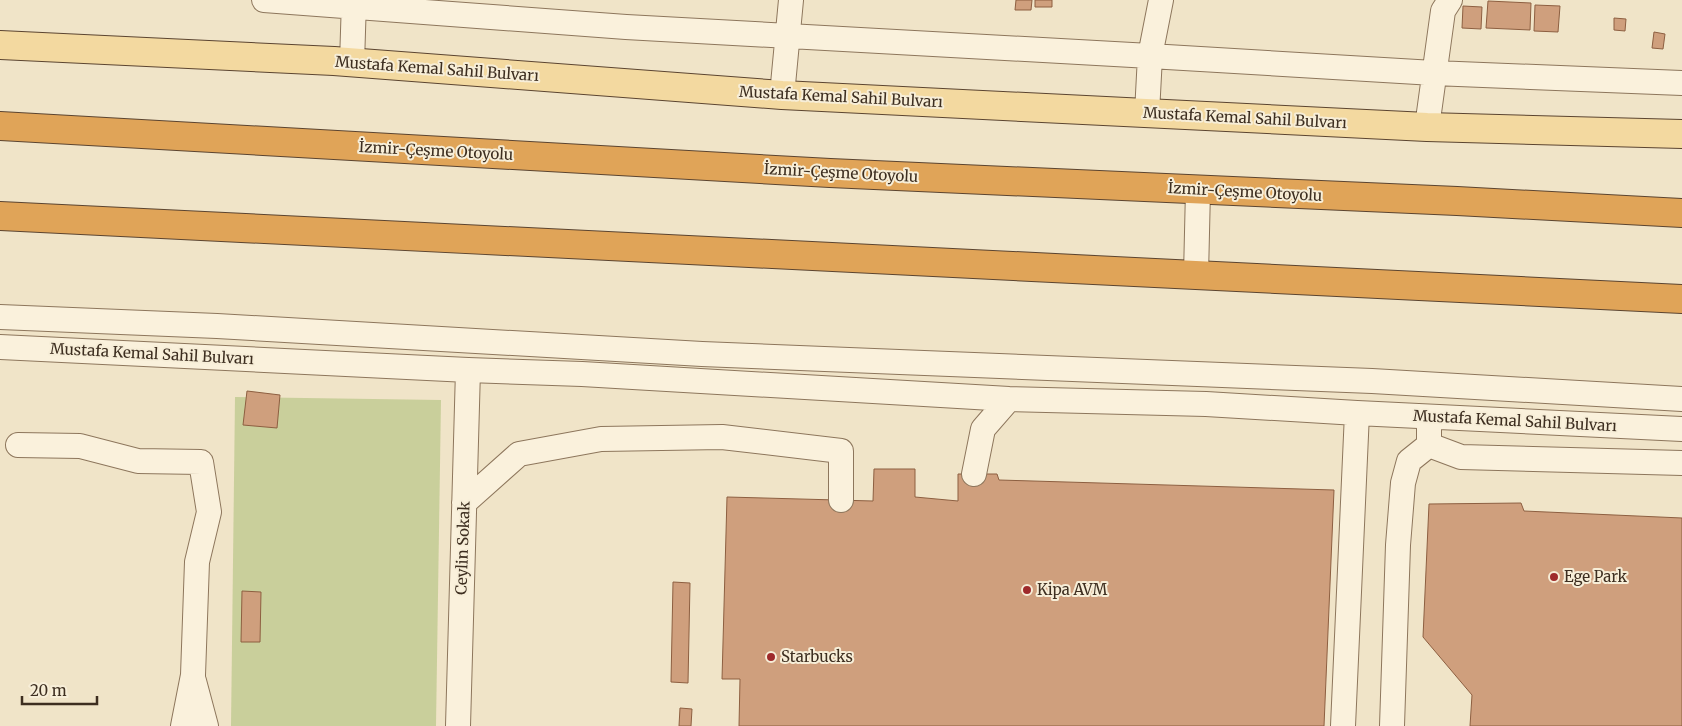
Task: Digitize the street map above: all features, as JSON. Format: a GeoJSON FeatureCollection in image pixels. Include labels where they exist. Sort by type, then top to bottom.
{"type":"FeatureCollection","features":[{"type":"Feature","properties":{"kind":"highway","name":"İzmir-Çeşme Otoyolu"},"geometry":{"type":"LineString","coordinates":[[0,126],[830,173],[1682,213]]}},
{"type":"Feature","properties":{"kind":"highway"},"geometry":{"type":"LineString","coordinates":[[0,216],[1682,299]]}},
{"type":"Feature","properties":{"kind":"main road","name":"Mustafa Kemal Sahil Bulvarı"},"geometry":{"type":"LineString","coordinates":[[0,44],[352,63],[782,95],[1427,127],[1682,134]]}},
{"type":"Feature","properties":{"kind":"street"},"geometry":{"type":"LineString","coordinates":[[264,0],[354,3],[626,27],[1434,73],[1682,83]]}},
{"type":"Feature","properties":{"kind":"street"},"geometry":{"type":"LineString","coordinates":[[782,95],[790,0]]}},
{"type":"Feature","properties":{"kind":"street"},"geometry":{"type":"LineString","coordinates":[[1147,113],[1150,56],[1161,0]]}},
{"type":"Feature","properties":{"kind":"street"},"geometry":{"type":"LineString","coordinates":[[1427,127],[1443,11],[1450,0]]}},
{"type":"Feature","properties":{"kind":"street"},"geometry":{"type":"LineString","coordinates":[[352,63],[354,3]]}},
{"type":"Feature","properties":{"kind":"street"},"geometry":{"type":"LineString","coordinates":[[1196,275],[1198,190]]}},
{"type":"Feature","properties":{"kind":"street","name":"Mustafa Kemal Sahil Bulvarı"},"geometry":{"type":"LineString","coordinates":[[0,317],[227,327],[702,354],[1372,381],[1682,399]]}},
{"type":"Feature","properties":{"kind":"street","name":"Mustafa Kemal Sahil Bulvarı"},"geometry":{"type":"LineString","coordinates":[[0,346],[601,375],[1009,399],[1206,404],[1682,429]]}},
{"type":"Feature","properties":{"kind":"street","name":"Ceylin Sokak"},"geometry":{"type":"LineString","coordinates":[[458,726],[468,370]]}},
{"type":"Feature","properties":{"kind":"street"},"geometry":{"type":"LineString","coordinates":[[974,474],[983,429],[1009,399]]}},
{"type":"Feature","properties":{"kind":"street"},"geometry":{"type":"LineString","coordinates":[[1343,726],[1357,413]]}},
{"type":"Feature","properties":{"kind":"street"},"geometry":{"type":"LineString","coordinates":[[1392,726],[1398,544],[1403,483],[1409,461],[1429,444],[1429,417]]}},
{"type":"Feature","properties":{"kind":"street"},"geometry":{"type":"LineString","coordinates":[[464,504],[519,454],[601,439],[722,438],[841,451],[841,500]]}},
{"type":"Feature","properties":{"kind":"street"},"geometry":{"type":"LineString","coordinates":[[18,444],[80,446],[138,461],[201,462],[209,512],[197,562],[193,675],[182,726]]}},
{"type":"Feature","properties":{"kind":"street"},"geometry":{"type":"LineString","coordinates":[[1429,444],[1461,456],[1682,463]]}},
{"type":"Feature","properties":{"kind":"street"},"geometry":{"type":"LineString","coordinates":[[193,675],[206,726]]}},
{"type":"Feature","properties":{"kind":"green space"},"geometry":{"type":"Polygon","coordinates":[[[235,397],[441,400],[436,726],[231,726],[235,397]]]}},
{"type":"Feature","properties":{"kind":"building"},"geometry":{"type":"Polygon","coordinates":[[[1016,0],[1032,0],[1031,10],[1015,10],[1016,0]]]}},
{"type":"Feature","properties":{"kind":"building"},"geometry":{"type":"Polygon","coordinates":[[[1035,0],[1052,0],[1052,7],[1035,7],[1035,0]]]}},
{"type":"Feature","properties":{"kind":"building"},"geometry":{"type":"Polygon","coordinates":[[[1488,1],[1531,3],[1530,30],[1486,28],[1488,1]]]}},
{"type":"Feature","properties":{"kind":"building"},"geometry":{"type":"Polygon","coordinates":[[[1535,5],[1560,6],[1558,32],[1534,31],[1535,5]]]}},
{"type":"Feature","properties":{"kind":"building"},"geometry":{"type":"Polygon","coordinates":[[[1463,6],[1482,7],[1481,29],[1462,28],[1463,6]]]}},
{"type":"Feature","properties":{"kind":"building"},"geometry":{"type":"Polygon","coordinates":[[[1614,18],[1626,19],[1625,31],[1614,30],[1614,18]]]}},
{"type":"Feature","properties":{"kind":"building"},"geometry":{"type":"Polygon","coordinates":[[[1654,32],[1665,34],[1663,49],[1652,48],[1654,32]]]}},
{"type":"Feature","properties":{"kind":"building"},"geometry":{"type":"Polygon","coordinates":[[[247,391],[280,395],[277,428],[243,425],[247,391]]]}},
{"type":"Feature","properties":{"kind":"building","name":"Kipa AVM"},"geometry":{"type":"Polygon","coordinates":[[[874,469],[915,469],[915,497],[958,501],[958,474],[997,474],[999,480],[1334,490],[1324,726],[739,726],[740,679],[722,679],[727,497],[873,501],[874,469]]]}},
{"type":"Feature","properties":{"kind":"building","name":"Ege Park"},"geometry":{"type":"Polygon","coordinates":[[[1521,503],[1524,511],[1682,518],[1682,726],[1470,726],[1472,695],[1423,637],[1429,504],[1521,503]]]}},
{"type":"Feature","properties":{"kind":"building"},"geometry":{"type":"Polygon","coordinates":[[[673,582],[690,583],[688,683],[671,682],[673,582]]]}},
{"type":"Feature","properties":{"kind":"building"},"geometry":{"type":"Polygon","coordinates":[[[242,591],[261,592],[260,642],[241,642],[242,591]]]}},
{"type":"Feature","properties":{"kind":"building"},"geometry":{"type":"Polygon","coordinates":[[[680,708],[692,709],[691,726],[679,726],[680,708]]]}},
{"type":"Feature","properties":{"kind":"place","name":"Ege Park"},"geometry":{"type":"Point","coordinates":[1554,577]}},
{"type":"Feature","properties":{"kind":"place","name":"Kipa AVM"},"geometry":{"type":"Point","coordinates":[1027,590]}},
{"type":"Feature","properties":{"kind":"place","name":"Starbucks"},"geometry":{"type":"Point","coordinates":[771,657]}}]}
